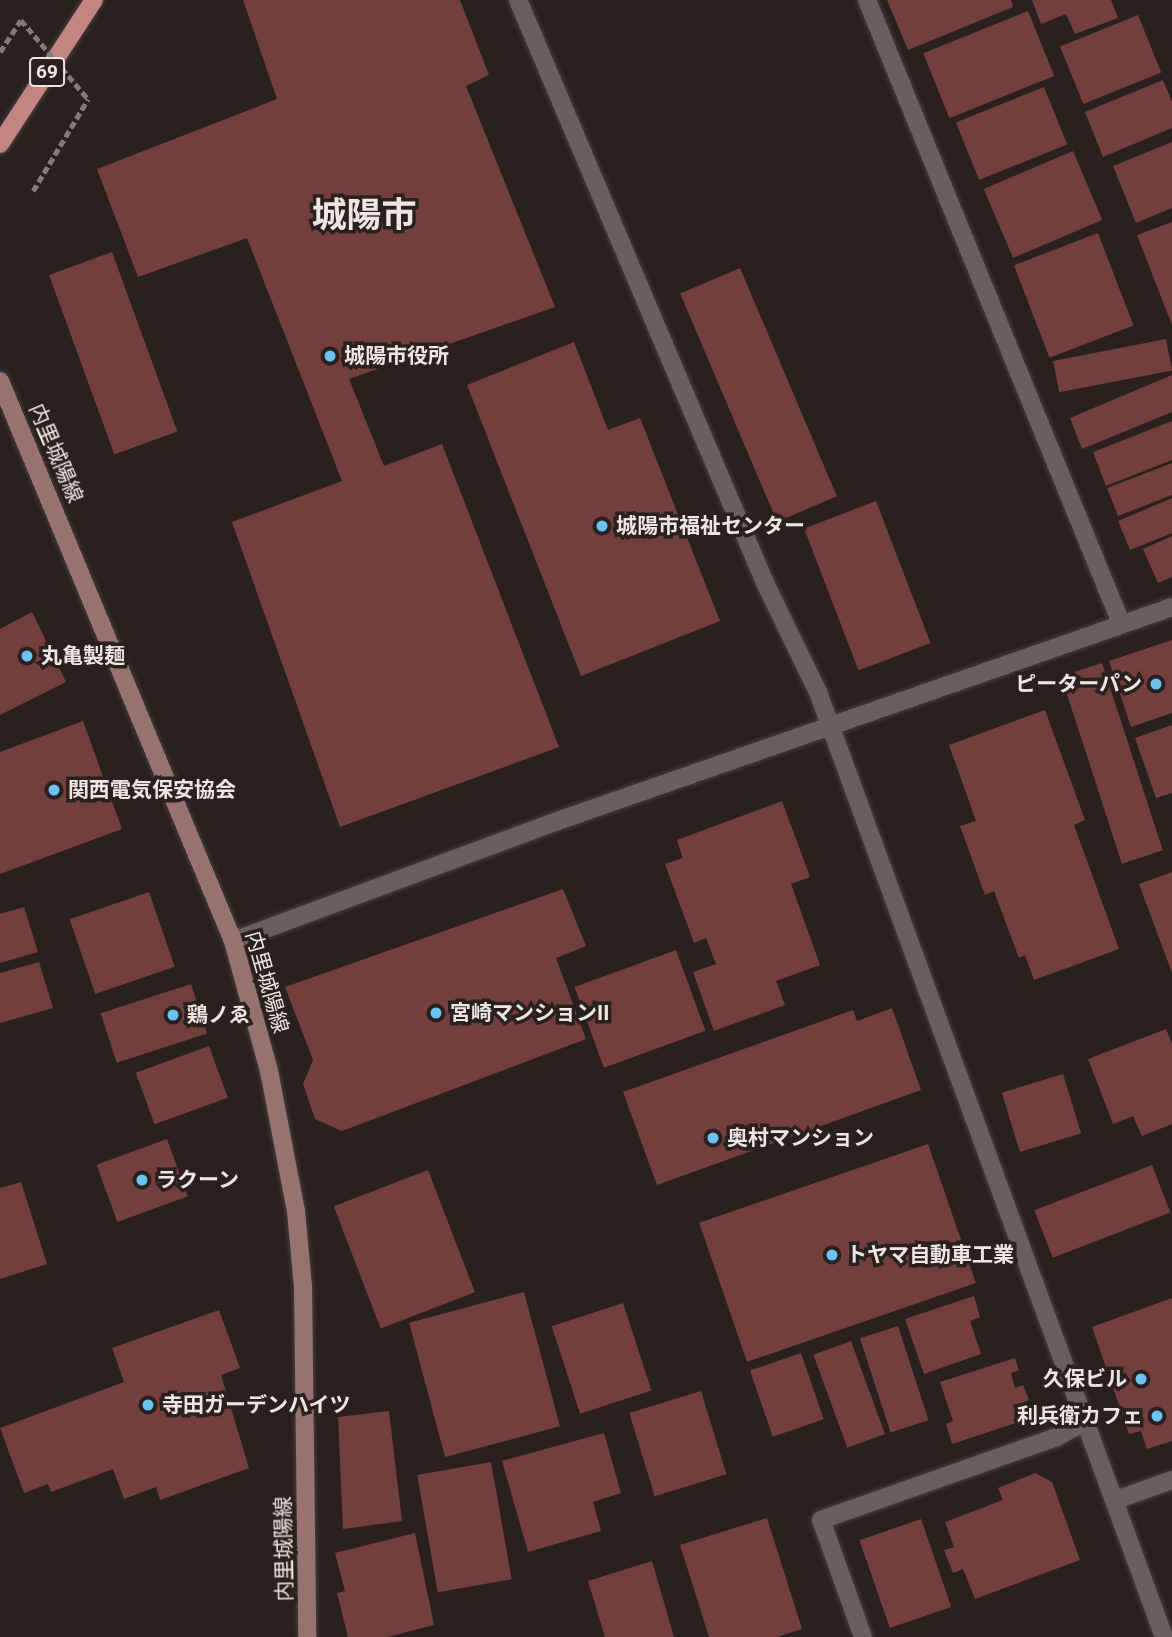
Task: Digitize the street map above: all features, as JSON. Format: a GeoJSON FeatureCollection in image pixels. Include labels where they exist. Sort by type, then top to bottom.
{"type":"FeatureCollection","features":[{"type":"Feature","properties":{"kind":"main road","name":"69"},"geometry":{"type":"LineString","coordinates":[[0,144],[94,0]]}},
{"type":"Feature","properties":{"kind":"main road","name":"内里城陽線"},"geometry":{"type":"LineString","coordinates":[[0,381],[233,941],[269,1071],[297,1223],[303,1286],[307,1637]]}},
{"type":"Feature","properties":{"kind":"street"},"geometry":{"type":"LineString","coordinates":[[518,0],[831,729],[1083,1423],[1116,1500],[1164,1637]]}},
{"type":"Feature","properties":{"kind":"street"},"geometry":{"type":"LineString","coordinates":[[867,0],[1121,623]]}},
{"type":"Feature","properties":{"kind":"street"},"geometry":{"type":"LineString","coordinates":[[233,941],[549,824],[831,729],[1121,623],[1172,607]]}},
{"type":"Feature","properties":{"kind":"street"},"geometry":{"type":"LineString","coordinates":[[863,1637],[821,1520],[1057,1437],[1083,1423]]}},
{"type":"Feature","properties":{"kind":"street"},"geometry":{"type":"LineString","coordinates":[[1116,1500],[1172,1480]]}},
{"type":"Feature","properties":{"kind":"path"},"geometry":{"type":"LineString","coordinates":[[0,52],[21,20],[88,99],[33,191]]}},
{"type":"Feature","properties":{"kind":"building"},"geometry":{"type":"Polygon","coordinates":[[[243,0],[460,0],[489,75],[466,86],[555,307],[349,379],[384,466],[442,444],[559,747],[340,827],[232,522],[342,481],[247,238],[138,277],[97,169],[277,99],[243,0]]]}},
{"type":"Feature","properties":{"kind":"building"},"geometry":{"type":"Polygon","coordinates":[[[887,0],[1011,0],[1013,7],[908,50],[887,0]]]}},
{"type":"Feature","properties":{"kind":"building"},"geometry":{"type":"Polygon","coordinates":[[[1032,0],[1111,0],[1118,18],[1075,34],[1066,14],[1041,24],[1032,0]]]}},
{"type":"Feature","properties":{"kind":"building"},"geometry":{"type":"Polygon","coordinates":[[[1028,11],[1054,76],[949,118],[923,53],[1028,11]]]}},
{"type":"Feature","properties":{"kind":"building"},"geometry":{"type":"Polygon","coordinates":[[[1138,15],[1161,72],[1083,104],[1060,46],[1138,15]]]}},
{"type":"Feature","properties":{"kind":"building"},"geometry":{"type":"Polygon","coordinates":[[[1163,80],[1172,102],[1172,128],[1103,157],[1085,112],[1163,80]]]}},
{"type":"Feature","properties":{"kind":"building"},"geometry":{"type":"Polygon","coordinates":[[[1044,87],[1067,144],[979,180],[956,123],[1044,87]]]}},
{"type":"Feature","properties":{"kind":"building"},"geometry":{"type":"Polygon","coordinates":[[[1172,142],[1172,208],[1136,223],[1113,166],[1172,142]]]}},
{"type":"Feature","properties":{"kind":"building"},"geometry":{"type":"Polygon","coordinates":[[[1073,151],[1102,220],[1013,258],[984,189],[1073,151]]]}},
{"type":"Feature","properties":{"kind":"building"},"geometry":{"type":"Polygon","coordinates":[[[1172,222],[1172,325],[1137,235],[1172,222]]]}},
{"type":"Feature","properties":{"kind":"building"},"geometry":{"type":"Polygon","coordinates":[[[1098,233],[1133,325],[1049,358],[1014,265],[1098,233]]]}},
{"type":"Feature","properties":{"kind":"building"},"geometry":{"type":"Polygon","coordinates":[[[112,252],[177,431],[114,454],[49,275],[112,252]]]}},
{"type":"Feature","properties":{"kind":"building"},"geometry":{"type":"Polygon","coordinates":[[[740,268],[837,496],[777,522],[680,293],[740,268]]]}},
{"type":"Feature","properties":{"kind":"building"},"geometry":{"type":"Polygon","coordinates":[[[1166,339],[1172,370],[1059,392],[1053,361],[1166,339]]]}},
{"type":"Feature","properties":{"kind":"building","name":"城陽市福祉センター"},"geometry":{"type":"Polygon","coordinates":[[[574,342],[608,430],[640,418],[720,621],[581,676],[467,385],[574,342]]]}},
{"type":"Feature","properties":{"kind":"building"},"geometry":{"type":"Polygon","coordinates":[[[1172,375],[1172,412],[1082,449],[1070,418],[1172,375]]]}},
{"type":"Feature","properties":{"kind":"building"},"geometry":{"type":"Polygon","coordinates":[[[1172,421],[1172,460],[1106,486],[1093,452],[1172,421]]]}},
{"type":"Feature","properties":{"kind":"building"},"geometry":{"type":"Polygon","coordinates":[[[1172,463],[1172,495],[1118,516],[1107,488],[1172,463]]]}},
{"type":"Feature","properties":{"kind":"building"},"geometry":{"type":"Polygon","coordinates":[[[1172,498],[1172,533],[1130,550],[1118,521],[1172,498]]]}},
{"type":"Feature","properties":{"kind":"building"},"geometry":{"type":"Polygon","coordinates":[[[876,501],[930,643],[859,670],[804,529],[876,501]]]}},
{"type":"Feature","properties":{"kind":"building"},"geometry":{"type":"Polygon","coordinates":[[[1172,536],[1172,577],[1158,583],[1143,549],[1172,536]]]}},
{"type":"Feature","properties":{"kind":"building","name":"丸亀製麺"},"geometry":{"type":"Polygon","coordinates":[[[32,612],[66,682],[0,715],[0,629],[32,612]]]}},
{"type":"Feature","properties":{"kind":"building"},"geometry":{"type":"Polygon","coordinates":[[[1172,640],[1172,713],[1131,727],[1109,661],[1172,640]]]}},
{"type":"Feature","properties":{"kind":"building"},"geometry":{"type":"Polygon","coordinates":[[[1102,663],[1163,850],[1122,864],[1061,676],[1102,663]]]}},
{"type":"Feature","properties":{"kind":"building"},"geometry":{"type":"Polygon","coordinates":[[[1045,710],[1085,820],[1074,825],[1119,949],[1034,980],[1025,955],[1019,958],[994,891],[985,895],[960,826],[976,821],[949,745],[1045,710]]]}},
{"type":"Feature","properties":{"kind":"building","name":"関西電気保安協会"},"geometry":{"type":"Polygon","coordinates":[[[83,721],[122,829],[0,874],[0,752],[83,721]]]}},
{"type":"Feature","properties":{"kind":"building"},"geometry":{"type":"Polygon","coordinates":[[[1172,725],[1172,793],[1156,798],[1135,738],[1172,725]]]}},
{"type":"Feature","properties":{"kind":"building"},"geometry":{"type":"Polygon","coordinates":[[[782,801],[810,877],[791,884],[820,965],[776,981],[785,1005],[714,1031],[693,972],[716,964],[706,938],[694,943],[665,864],[683,858],[677,840],[782,801]]]}},
{"type":"Feature","properties":{"kind":"building"},"geometry":{"type":"Polygon","coordinates":[[[1172,872],[1172,973],[1139,884],[1172,872]]]}},
{"type":"Feature","properties":{"kind":"building","name":"宮崎マンションII"},"geometry":{"type":"Polygon","coordinates":[[[563,889],[586,946],[556,958],[586,1039],[342,1131],[315,1119],[303,1084],[313,1060],[285,987],[563,889]]]}},
{"type":"Feature","properties":{"kind":"building"},"geometry":{"type":"Polygon","coordinates":[[[149,892],[175,967],[95,994],[70,919],[149,892]]]}},
{"type":"Feature","properties":{"kind":"building"},"geometry":{"type":"Polygon","coordinates":[[[24,907],[38,952],[0,963],[0,914],[24,907]]]}},
{"type":"Feature","properties":{"kind":"building"},"geometry":{"type":"Polygon","coordinates":[[[676,950],[705,1031],[604,1068],[575,987],[676,950]]]}},
{"type":"Feature","properties":{"kind":"building"},"geometry":{"type":"Polygon","coordinates":[[[39,962],[53,1008],[0,1023],[0,973],[39,962]]]}},
{"type":"Feature","properties":{"kind":"building"},"geometry":{"type":"Polygon","coordinates":[[[191,984],[207,1033],[117,1063],[101,1013],[191,984]]]}},
{"type":"Feature","properties":{"kind":"building","name":"奥村マンション"},"geometry":{"type":"Polygon","coordinates":[[[892,1008],[921,1090],[657,1185],[623,1092],[853,1010],[857,1021],[892,1008]]]}},
{"type":"Feature","properties":{"kind":"building"},"geometry":{"type":"Polygon","coordinates":[[[1166,1029],[1172,1044],[1172,1124],[1142,1136],[1133,1116],[1113,1124],[1088,1059],[1166,1029]]]}},
{"type":"Feature","properties":{"kind":"building"},"geometry":{"type":"Polygon","coordinates":[[[209,1046],[228,1098],[155,1124],[136,1073],[209,1046]]]}},
{"type":"Feature","properties":{"kind":"building"},"geometry":{"type":"Polygon","coordinates":[[[1063,1074],[1081,1133],[1020,1152],[1002,1093],[1063,1074]]]}},
{"type":"Feature","properties":{"kind":"building","name":"ラクーン"},"geometry":{"type":"Polygon","coordinates":[[[167,1139],[188,1196],[117,1222],[97,1165],[167,1139]]]}},
{"type":"Feature","properties":{"kind":"building"},"geometry":{"type":"Polygon","coordinates":[[[928,1144],[976,1283],[747,1362],[699,1223],[928,1144]]]}},
{"type":"Feature","properties":{"kind":"building"},"geometry":{"type":"Polygon","coordinates":[[[1152,1165],[1170,1213],[1053,1258],[1034,1210],[1152,1165]]]}},
{"type":"Feature","properties":{"kind":"building"},"geometry":{"type":"Polygon","coordinates":[[[428,1170],[475,1292],[381,1328],[334,1206],[428,1170]]]}},
{"type":"Feature","properties":{"kind":"building"},"geometry":{"type":"Polygon","coordinates":[[[21,1182],[47,1264],[0,1279],[0,1188],[21,1182]]]}},
{"type":"Feature","properties":{"kind":"building"},"geometry":{"type":"Polygon","coordinates":[[[524,1292],[560,1426],[445,1457],[409,1323],[524,1292]]]}},
{"type":"Feature","properties":{"kind":"building"},"geometry":{"type":"Polygon","coordinates":[[[974,1296],[980,1317],[970,1321],[981,1354],[924,1374],[905,1319],[974,1296]]]}},
{"type":"Feature","properties":{"kind":"building","name":"久保ビル"},"geometry":{"type":"Polygon","coordinates":[[[1172,1298],[1172,1441],[1147,1449],[1141,1431],[1129,1434],[1092,1327],[1172,1298]]]}},
{"type":"Feature","properties":{"kind":"building"},"geometry":{"type":"Polygon","coordinates":[[[623,1303],[651,1390],[580,1414],[552,1326],[623,1303]]]}},
{"type":"Feature","properties":{"kind":"building","name":"寺田ガーデンハイツ"},"geometry":{"type":"Polygon","coordinates":[[[219,1310],[240,1368],[221,1375],[249,1468],[160,1500],[156,1487],[124,1499],[113,1469],[51,1492],[48,1484],[24,1493],[0,1428],[124,1382],[112,1348],[219,1310]]]}},
{"type":"Feature","properties":{"kind":"building"},"geometry":{"type":"Polygon","coordinates":[[[898,1326],[929,1420],[891,1433],[860,1338],[898,1326]]]}},
{"type":"Feature","properties":{"kind":"building"},"geometry":{"type":"Polygon","coordinates":[[[851,1341],[885,1434],[847,1448],[813,1355],[851,1341]]]}},
{"type":"Feature","properties":{"kind":"building"},"geometry":{"type":"Polygon","coordinates":[[[801,1353],[824,1419],[773,1437],[750,1371],[801,1353]]]}},
{"type":"Feature","properties":{"kind":"building"},"geometry":{"type":"Polygon","coordinates":[[[1015,1358],[1019,1370],[1011,1373],[1015,1388],[1023,1385],[1029,1400],[1017,1405],[1022,1421],[952,1444],[946,1424],[953,1421],[940,1382],[1015,1358]]]}},
{"type":"Feature","properties":{"kind":"building"},"geometry":{"type":"Polygon","coordinates":[[[701,1391],[726,1474],[655,1496],[629,1413],[701,1391]]]}},
{"type":"Feature","properties":{"kind":"building"},"geometry":{"type":"Polygon","coordinates":[[[389,1411],[402,1521],[343,1529],[338,1417],[389,1411]]]}},
{"type":"Feature","properties":{"kind":"building"},"geometry":{"type":"Polygon","coordinates":[[[604,1433],[621,1493],[593,1502],[601,1531],[528,1552],[502,1461],[604,1433]]]}},
{"type":"Feature","properties":{"kind":"building"},"geometry":{"type":"Polygon","coordinates":[[[491,1462],[512,1579],[438,1592],[417,1475],[491,1462]]]}},
{"type":"Feature","properties":{"kind":"building"},"geometry":{"type":"Polygon","coordinates":[[[1035,1473],[1052,1482],[1080,1560],[975,1599],[963,1569],[953,1573],[944,1550],[954,1547],[945,1522],[1003,1500],[998,1488],[1035,1473]]]}},
{"type":"Feature","properties":{"kind":"building"},"geometry":{"type":"Polygon","coordinates":[[[767,1518],[802,1629],[777,1637],[709,1637],[680,1545],[767,1518]]]}},
{"type":"Feature","properties":{"kind":"building"},"geometry":{"type":"Polygon","coordinates":[[[921,1519],[951,1607],[890,1628],[860,1540],[921,1519]]]}},
{"type":"Feature","properties":{"kind":"building"},"geometry":{"type":"Polygon","coordinates":[[[415,1533],[434,1625],[387,1637],[348,1637],[337,1593],[345,1591],[335,1553],[415,1533]]]}},
{"type":"Feature","properties":{"kind":"building"},"geometry":{"type":"Polygon","coordinates":[[[652,1561],[674,1637],[605,1637],[588,1581],[652,1561]]]}},
{"type":"Feature","properties":{"kind":"place","name":"城陽市役所"},"geometry":{"type":"Point","coordinates":[330,356]}},
{"type":"Feature","properties":{"kind":"place","name":"城陽市福祉センター"},"geometry":{"type":"Point","coordinates":[602,526]}},
{"type":"Feature","properties":{"kind":"place","name":"丸亀製麺"},"geometry":{"type":"Point","coordinates":[27,656]}},
{"type":"Feature","properties":{"kind":"place","name":"ピーターパン"},"geometry":{"type":"Point","coordinates":[1156,684]}},
{"type":"Feature","properties":{"kind":"place","name":"関西電気保安協会"},"geometry":{"type":"Point","coordinates":[54,790]}},
{"type":"Feature","properties":{"kind":"place","name":"宮崎マンションII"},"geometry":{"type":"Point","coordinates":[436,1013]}},
{"type":"Feature","properties":{"kind":"place","name":"鶏ノゑ"},"geometry":{"type":"Point","coordinates":[173,1015]}},
{"type":"Feature","properties":{"kind":"place","name":"奥村マンション"},"geometry":{"type":"Point","coordinates":[713,1138]}},
{"type":"Feature","properties":{"kind":"place","name":"ラクーン"},"geometry":{"type":"Point","coordinates":[142,1180]}},
{"type":"Feature","properties":{"kind":"place","name":"トヤマ自動車工業"},"geometry":{"type":"Point","coordinates":[832,1255]}},
{"type":"Feature","properties":{"kind":"place","name":"久保ビル"},"geometry":{"type":"Point","coordinates":[1141,1379]}},
{"type":"Feature","properties":{"kind":"place","name":"寺田ガーデンハイツ"},"geometry":{"type":"Point","coordinates":[148,1405]}},
{"type":"Feature","properties":{"kind":"place","name":"利兵衛カフェ"},"geometry":{"type":"Point","coordinates":[1157,1416]}},
{"type":"Feature","properties":{"kind":"district","name":"城陽市"},"geometry":{"type":"Point","coordinates":[364,216]}}]}
